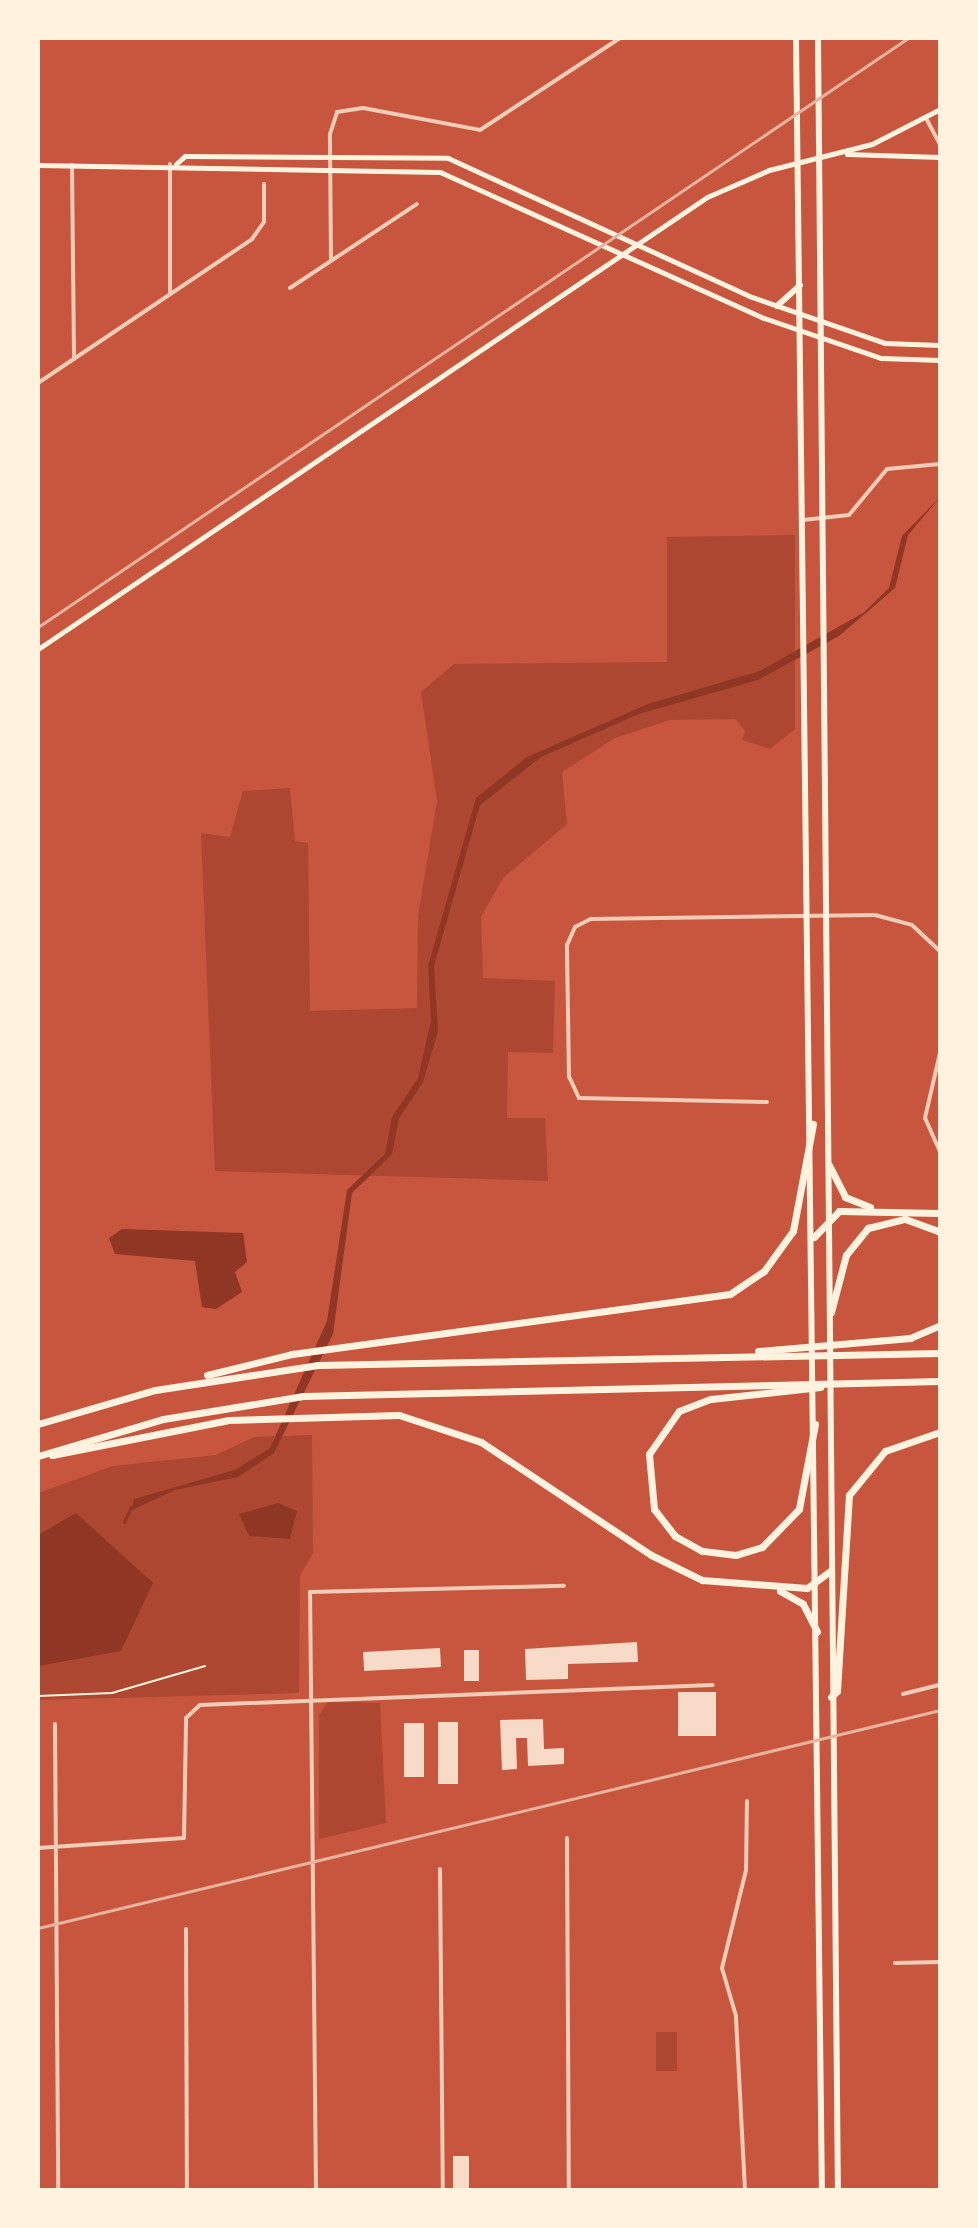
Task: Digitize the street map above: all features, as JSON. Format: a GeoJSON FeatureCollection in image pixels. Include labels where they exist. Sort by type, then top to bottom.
{"type":"FeatureCollection","features":[{"type":"Feature","properties":{"kind":"highway"},"geometry":{"type":"LineString","coordinates":[[38,1424],[292,1354],[730,1294],[764,1271],[789,1238],[813,1124]]}},
{"type":"Feature","properties":{"kind":"highway"},"geometry":{"type":"LineString","coordinates":[[829,1165],[845,1197],[876,1209]]}},
{"type":"Feature","properties":{"kind":"highway"},"geometry":{"type":"LineString","coordinates":[[814,1237],[830,1215],[876,1209],[940,1213]]}},
{"type":"Feature","properties":{"kind":"highway"},"geometry":{"type":"LineString","coordinates":[[831,1312],[846,1255],[863,1231],[905,1219],[940,1232]]}},
{"type":"Feature","properties":{"kind":"highway"},"geometry":{"type":"LineString","coordinates":[[701,1357],[910,1338],[940,1325]]}},
{"type":"Feature","properties":{"kind":"highway"},"geometry":{"type":"LineString","coordinates":[[155,1390],[286,1367],[345,1363],[940,1353]]}},
{"type":"Feature","properties":{"kind":"highway"},"geometry":{"type":"LineString","coordinates":[[38,1457],[133,1426],[270,1400],[329,1394],[940,1381]]}},
{"type":"Feature","properties":{"kind":"highway"},"geometry":{"type":"LineString","coordinates":[[815,1424],[799,1509],[762,1547],[736,1555],[702,1551],[675,1536],[654,1509],[649,1454],[679,1411],[711,1399],[867,1382]]}},
{"type":"Feature","properties":{"kind":"highway"},"geometry":{"type":"LineString","coordinates":[[38,1457],[262,1417],[319,1413],[399,1415],[454,1431],[671,1566],[721,1584],[774,1589],[817,1586],[830,1571]]}},
{"type":"Feature","properties":{"kind":"highway"},"geometry":{"type":"LineString","coordinates":[[831,1701],[837,1691],[849,1495],[885,1451],[940,1432]]}},
{"type":"Feature","properties":{"kind":"highway"},"geometry":{"type":"LineString","coordinates":[[774,1589],[803,1604],[817,1632]]}},
{"type":"Feature","properties":{"kind":"main road"},"geometry":{"type":"LineString","coordinates":[[796,38],[813,1124],[822,2190]]}},
{"type":"Feature","properties":{"kind":"main road"},"geometry":{"type":"LineString","coordinates":[[818,38],[829,916],[831,1764],[838,2190]]}},
{"type":"Feature","properties":{"kind":"main road"},"geometry":{"type":"LineString","coordinates":[[38,649],[707,197],[769,170],[838,153],[927,120],[940,109]]}},
{"type":"Feature","properties":{"kind":"main road"},"geometry":{"type":"LineString","coordinates":[[38,165],[173,164],[185,156],[330,153],[462,161],[669,259],[777,306],[885,343],[940,345]]}},
{"type":"Feature","properties":{"kind":"main road"},"geometry":{"type":"LineString","coordinates":[[838,153],[940,157]]}},
{"type":"Feature","properties":{"kind":"main road"},"geometry":{"type":"LineString","coordinates":[[173,164],[182,171],[330,169],[440,172],[565,225],[654,269],[801,331],[881,358],[940,360]]}},
{"type":"Feature","properties":{"kind":"main road"},"geometry":{"type":"LineString","coordinates":[[777,306],[800,285]]}},
{"type":"Feature","properties":{"kind":"street"},"geometry":{"type":"LineString","coordinates":[[331,260],[332,121],[343,109],[480,130],[620,38]]}},
{"type":"Feature","properties":{"kind":"street"},"geometry":{"type":"LineString","coordinates":[[927,120],[940,144]]}},
{"type":"Feature","properties":{"kind":"street"},"geometry":{"type":"LineString","coordinates":[[170,294],[173,164]]}},
{"type":"Feature","properties":{"kind":"street"},"geometry":{"type":"LineString","coordinates":[[72,165],[74,359]]}},
{"type":"Feature","properties":{"kind":"street"},"geometry":{"type":"LineString","coordinates":[[38,383],[259,232],[264,184]]}},
{"type":"Feature","properties":{"kind":"street"},"geometry":{"type":"LineString","coordinates":[[290,288],[417,204]]}},
{"type":"Feature","properties":{"kind":"street"},"geometry":{"type":"LineString","coordinates":[[803,520],[852,513],[887,469],[940,464]]}},
{"type":"Feature","properties":{"kind":"street"},"geometry":{"type":"LineString","coordinates":[[767,1102],[589,1103],[575,1094],[567,945],[575,927],[591,919],[829,916],[904,921],[940,951]]}},
{"type":"Feature","properties":{"kind":"street"},"geometry":{"type":"LineString","coordinates":[[940,1053],[925,1118],[940,1152]]}},
{"type":"Feature","properties":{"kind":"street"},"geometry":{"type":"LineString","coordinates":[[316,2190],[310,1592],[564,1586]]}},
{"type":"Feature","properties":{"kind":"street"},"geometry":{"type":"LineString","coordinates":[[38,1848],[184,1838],[192,1709],[311,1699],[713,1685]]}},
{"type":"Feature","properties":{"kind":"street"},"geometry":{"type":"LineString","coordinates":[[903,1694],[940,1685]]}},
{"type":"Feature","properties":{"kind":"street"},"geometry":{"type":"LineString","coordinates":[[55,1724],[58,2190]]}},
{"type":"Feature","properties":{"kind":"street"},"geometry":{"type":"LineString","coordinates":[[745,2190],[736,2016],[722,1968],[746,1870],[747,1801]]}},
{"type":"Feature","properties":{"kind":"street"},"geometry":{"type":"LineString","coordinates":[[567,1838],[569,2190]]}},
{"type":"Feature","properties":{"kind":"street"},"geometry":{"type":"LineString","coordinates":[[440,1869],[443,2190]]}},
{"type":"Feature","properties":{"kind":"street"},"geometry":{"type":"LineString","coordinates":[[186,1929],[187,2190]]}},
{"type":"Feature","properties":{"kind":"street"},"geometry":{"type":"LineString","coordinates":[[895,1963],[940,1962]]}},
{"type":"Feature","properties":{"kind":"path"},"geometry":{"type":"LineString","coordinates":[[38,1696],[112,1693],[205,1666]]}},
{"type":"Feature","properties":{"kind":"shaded area"},"geometry":{"type":"Polygon","coordinates":[[[940,497],[908,535],[895,588],[839,636],[758,680],[639,714],[541,757],[480,805],[434,966],[438,1031],[423,1082],[399,1118],[392,1154],[352,1193],[333,1334],[274,1453],[238,1477],[175,1490],[132,1510],[134,1499],[235,1470],[270,1448],[327,1321],[347,1190],[385,1154],[392,1117],[418,1078],[431,1021],[428,966],[476,798],[527,757],[648,704],[760,671],[863,613],[889,588],[902,536],[940,497]]]}},
{"type":"Feature","properties":{"kind":"shaded area"},"geometry":{"type":"Polygon","coordinates":[[[795,535],[795,729],[770,749],[742,740],[745,731],[735,719],[670,720],[615,738],[562,772],[567,824],[503,878],[481,917],[483,978],[555,981],[553,1053],[508,1052],[507,1118],[545,1118],[548,1181],[215,1171],[201,833],[230,837],[243,791],[290,788],[295,841],[308,843],[310,1011],[417,1008],[418,916],[437,801],[421,692],[454,664],[667,662],[667,537],[795,535]]]}},
{"type":"Feature","properties":{"kind":"shaded area"},"geometry":{"type":"Polygon","coordinates":[[[122,1229],[243,1233],[247,1262],[235,1272],[242,1292],[216,1309],[202,1307],[195,1261],[115,1254],[109,1238],[122,1229]]]}},
{"type":"Feature","properties":{"kind":"shaded area"},"geometry":{"type":"Polygon","coordinates":[[[312,1435],[313,1553],[300,1576],[299,1693],[38,1700],[38,1493],[113,1466],[216,1455],[254,1437],[312,1435]]]}},
{"type":"Feature","properties":{"kind":"shaded area"},"geometry":{"type":"Polygon","coordinates":[[[278,1503],[297,1511],[290,1539],[249,1536],[239,1514],[278,1503]]]}},
{"type":"Feature","properties":{"kind":"shaded area"},"geometry":{"type":"Polygon","coordinates":[[[76,1513],[153,1583],[121,1651],[38,1666],[38,1535],[76,1513]]]}},
{"type":"Feature","properties":{"kind":"shaded area"},"geometry":{"type":"Polygon","coordinates":[[[328,1702],[380,1703],[386,1823],[319,1839],[319,1715],[328,1702]]]}},
{"type":"Feature","properties":{"kind":"shaded area"},"geometry":{"type":"Polygon","coordinates":[[[656,2032],[677,2032],[677,2071],[656,2071],[656,2032]]]}},
{"type":"Feature","properties":{"kind":"building"},"geometry":{"type":"Polygon","coordinates":[[[637,1642],[638,1662],[568,1664],[568,1679],[526,1680],[525,1649],[637,1642]]]}},
{"type":"Feature","properties":{"kind":"building"},"geometry":{"type":"Polygon","coordinates":[[[440,1648],[441,1667],[364,1671],[363,1652],[440,1648]]]}},
{"type":"Feature","properties":{"kind":"building"},"geometry":{"type":"Polygon","coordinates":[[[464,1650],[479,1650],[479,1681],[464,1681],[464,1650]]]}},
{"type":"Feature","properties":{"kind":"building"},"geometry":{"type":"Polygon","coordinates":[[[678,1692],[716,1692],[716,1736],[678,1736],[678,1692]]]}},
{"type":"Feature","properties":{"kind":"building"},"geometry":{"type":"Polygon","coordinates":[[[543,1719],[544,1749],[564,1748],[564,1764],[528,1766],[527,1738],[516,1738],[517,1769],[502,1770],[500,1720],[543,1719]]]}},
{"type":"Feature","properties":{"kind":"building"},"geometry":{"type":"Polygon","coordinates":[[[438,1722],[458,1722],[458,1784],[438,1784],[438,1722]]]}},
{"type":"Feature","properties":{"kind":"building"},"geometry":{"type":"Polygon","coordinates":[[[404,1723],[424,1723],[424,1777],[404,1777],[404,1723]]]}},
{"type":"Feature","properties":{"kind":"building"},"geometry":{"type":"Polygon","coordinates":[[[453,2156],[469,2156],[469,2190],[453,2190],[453,2156]]]}},
{"type":"Feature","properties":{"kind":"waterway"},"geometry":{"type":"LineString","coordinates":[[124,1522],[131,1507]]}},
{"type":"Feature","properties":{"kind":"railway"},"geometry":{"type":"LineString","coordinates":[[38,627],[908,38]]}},
{"type":"Feature","properties":{"kind":"railway"},"geometry":{"type":"LineString","coordinates":[[38,1928],[940,1710]]}}]}
